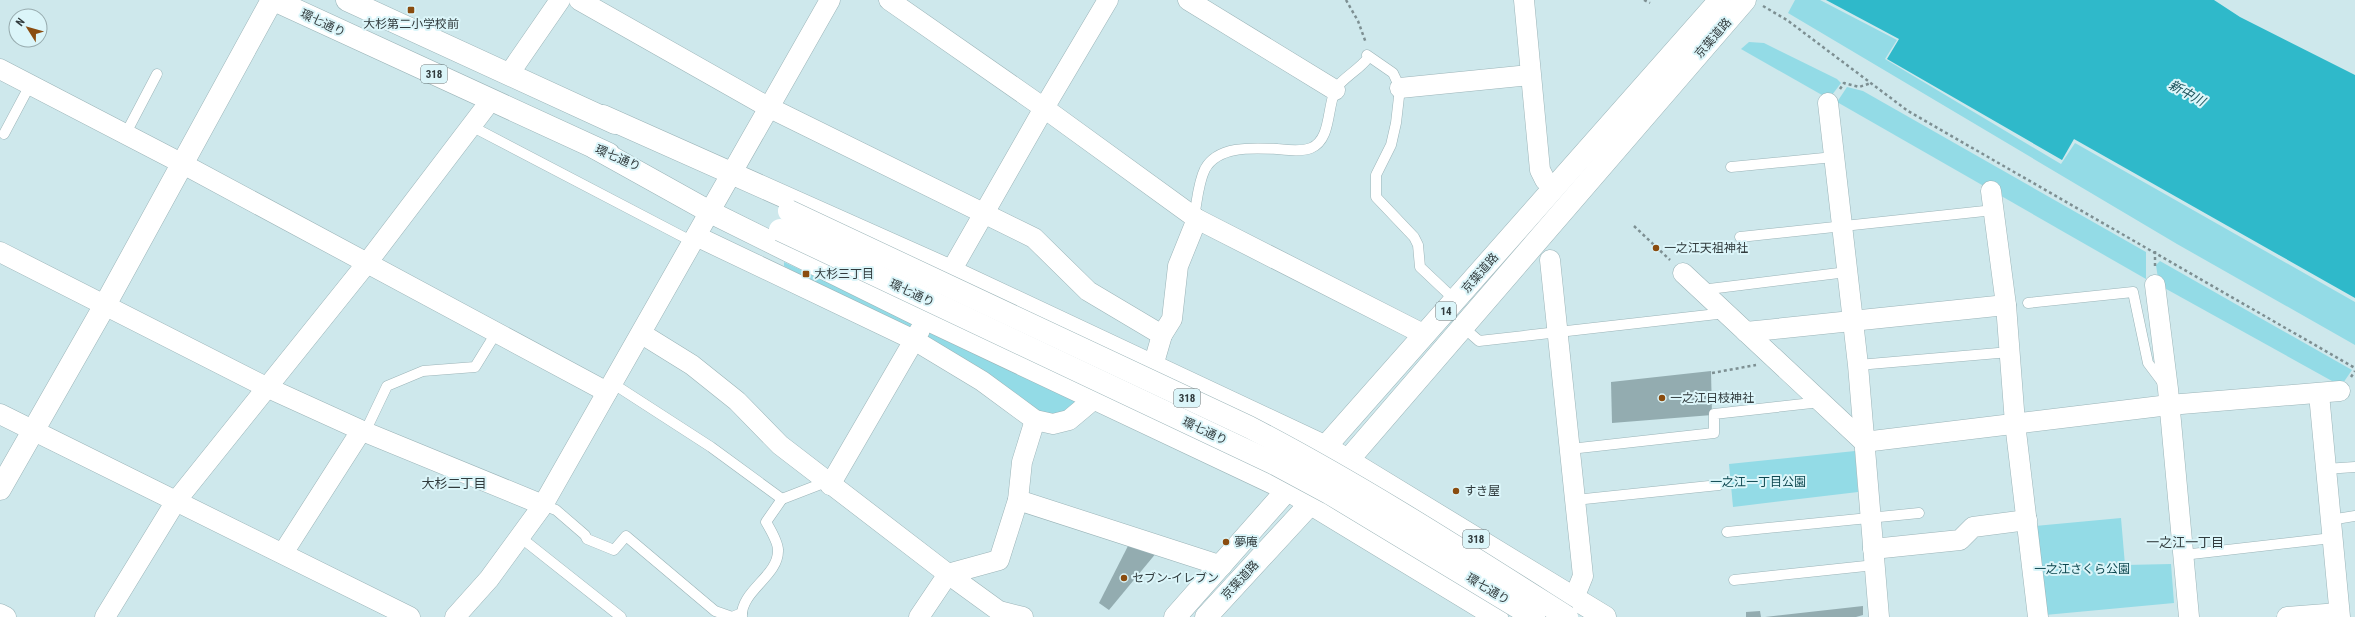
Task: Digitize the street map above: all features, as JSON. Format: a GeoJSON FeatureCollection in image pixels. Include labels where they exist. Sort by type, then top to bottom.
{"type":"FeatureCollection","features":[{"type":"Feature","properties":{"kind":"main road","name":"環七通り"},"geometry":{"type":"LineString","coordinates":[[273,0],[595,148],[721,191],[789,211],[1249,427],[1297,452],[1571,608]]}},
{"type":"Feature","properties":{"kind":"main road"},"geometry":{"type":"LineString","coordinates":[[0,489],[105,304],[181,163],[273,0]]}},
{"type":"Feature","properties":{"kind":"main road","name":"318"},"geometry":{"type":"LineString","coordinates":[[347,0],[603,116],[721,191],[951,271],[1326,447],[1348,460],[1571,608],[1604,617]]}},
{"type":"Feature","properties":{"kind":"main road","name":"京葉道路"},"geometry":{"type":"LineString","coordinates":[[1175,617],[1222,566],[1555,187],[1735,5]]}},
{"type":"Feature","properties":{"kind":"main road","name":"京葉道路"},"geometry":{"type":"LineString","coordinates":[[1214,614],[1463,327],[1735,5]]}},
{"type":"Feature","properties":{"kind":"main road","name":"環七通り"},"geometry":{"type":"LineString","coordinates":[[721,191],[780,230],[1274,463],[1329,493],[1534,617]]}},
{"type":"Feature","properties":{"kind":"main road"},"geometry":{"type":"LineString","coordinates":[[721,191],[926,319],[1288,490],[1497,617]]}},
{"type":"Feature","properties":{"kind":"street"},"geometry":{"type":"LineString","coordinates":[[509,74],[560,0]]}},
{"type":"Feature","properties":{"kind":"street"},"geometry":{"type":"LineString","coordinates":[[579,0],[768,107],[982,214],[1034,238],[1088,291],[1162,335]]}},
{"type":"Feature","properties":{"kind":"street"},"geometry":{"type":"LineString","coordinates":[[455,617],[489,579],[543,505],[642,334],[768,107],[830,0]]}},
{"type":"Feature","properties":{"kind":"street"},"geometry":{"type":"LineString","coordinates":[[889,0],[1044,108],[1196,218],[1424,335]]}},
{"type":"Feature","properties":{"kind":"street"},"geometry":{"type":"LineString","coordinates":[[951,271],[982,214],[1108,0]]}},
{"type":"Feature","properties":{"kind":"street"},"geometry":{"type":"LineString","coordinates":[[1188,0],[1335,90]]}},
{"type":"Feature","properties":{"kind":"street"},"geometry":{"type":"LineString","coordinates":[[1524,0],[1540,170],[1545,180],[1555,187]]}},
{"type":"Feature","properties":{"kind":"street"},"geometry":{"type":"LineString","coordinates":[[0,70],[181,163],[496,332],[610,388]]}},
{"type":"Feature","properties":{"kind":"street"},"geometry":{"type":"LineString","coordinates":[[1400,88],[1530,75]]}},
{"type":"Feature","properties":{"kind":"street"},"geometry":{"type":"LineString","coordinates":[[105,617],[176,500],[366,263],[491,100]]}},
{"type":"Feature","properties":{"kind":"street"},"geometry":{"type":"LineString","coordinates":[[1828,103],[1858,366],[1879,617]]}},
{"type":"Feature","properties":{"kind":"street"},"geometry":{"type":"LineString","coordinates":[[1992,201],[2006,305],[2015,423],[2038,617]]}},
{"type":"Feature","properties":{"kind":"street"},"geometry":{"type":"LineString","coordinates":[[1153,366],[1162,335],[1172,319],[1178,266],[1196,218]]}},
{"type":"Feature","properties":{"kind":"street"},"geometry":{"type":"LineString","coordinates":[[695,239],[914,340],[982,382],[1035,420],[1053,424],[1069,420],[1094,399]]}},
{"type":"Feature","properties":{"kind":"street"},"geometry":{"type":"LineString","coordinates":[[0,252],[266,387],[363,431],[543,505]]}},
{"type":"Feature","properties":{"kind":"street"},"geometry":{"type":"LineString","coordinates":[[1550,260],[1583,576],[1571,608]]}},
{"type":"Feature","properties":{"kind":"street"},"geometry":{"type":"LineString","coordinates":[[1683,273],[1864,442]]}},
{"type":"Feature","properties":{"kind":"street"},"geometry":{"type":"LineString","coordinates":[[2155,285],[2168,397],[2189,617]]}},
{"type":"Feature","properties":{"kind":"street"},"geometry":{"type":"LineString","coordinates":[[1746,332],[2006,305]]}},
{"type":"Feature","properties":{"kind":"street"},"geometry":{"type":"LineString","coordinates":[[828,484],[926,319]]}},
{"type":"Feature","properties":{"kind":"street"},"geometry":{"type":"LineString","coordinates":[[642,334],[692,365],[737,401],[780,445],[828,484],[923,553],[948,574],[999,611],[1023,617]]}},
{"type":"Feature","properties":{"kind":"street"},"geometry":{"type":"LineString","coordinates":[[1864,442],[2015,423],[2168,397],[2318,394],[2340,391]]}},
{"type":"Feature","properties":{"kind":"street"},"geometry":{"type":"LineString","coordinates":[[2286,617],[2339,615],[2318,394]]}},
{"type":"Feature","properties":{"kind":"street"},"geometry":{"type":"LineString","coordinates":[[0,414],[410,617]]}},
{"type":"Feature","properties":{"kind":"street"},"geometry":{"type":"LineString","coordinates":[[919,617],[948,574],[999,560],[1018,500],[1022,462],[1035,420]]}},
{"type":"Feature","properties":{"kind":"street"},"geometry":{"type":"LineString","coordinates":[[283,554],[363,431]]}},
{"type":"Feature","properties":{"kind":"street"},"geometry":{"type":"LineString","coordinates":[[1018,500],[1222,566]]}},
{"type":"Feature","properties":{"kind":"street"},"geometry":{"type":"LineString","coordinates":[[1874,557],[1960,540],[1973,527],[2027,520]]}},
{"type":"Feature","properties":{"kind":"street"},"geometry":{"type":"LineString","coordinates":[[0,614],[6,617]]}},
{"type":"Feature","properties":{"kind":"lane"},"geometry":{"type":"LineString","coordinates":[[1196,218],[1203,175],[1211,161],[1231,151],[1250,148],[1298,150],[1310,149],[1318,144],[1323,135],[1335,90],[1363,65],[1367,57],[1393,73],[1400,88],[1396,123],[1391,145],[1376,175],[1376,197],[1414,237],[1418,246],[1420,267],[1455,300]]}},
{"type":"Feature","properties":{"kind":"lane"},"geometry":{"type":"LineString","coordinates":[[125,135],[157,74]]}},
{"type":"Feature","properties":{"kind":"lane"},"geometry":{"type":"LineString","coordinates":[[4,134],[30,85]]}},
{"type":"Feature","properties":{"kind":"lane"},"geometry":{"type":"LineString","coordinates":[[471,126],[695,239]]}},
{"type":"Feature","properties":{"kind":"lane"},"geometry":{"type":"LineString","coordinates":[[1731,167],[1834,157]]}},
{"type":"Feature","properties":{"kind":"lane"},"geometry":{"type":"LineString","coordinates":[[1740,237],[1842,227],[1992,201]]}},
{"type":"Feature","properties":{"kind":"lane"},"geometry":{"type":"LineString","coordinates":[[1701,290],[1847,272]]}},
{"type":"Feature","properties":{"kind":"lane"},"geometry":{"type":"LineString","coordinates":[[2028,303],[2133,292],[2148,363],[2168,397]]}},
{"type":"Feature","properties":{"kind":"lane"},"geometry":{"type":"LineString","coordinates":[[1463,327],[1479,341],[1726,313]]}},
{"type":"Feature","properties":{"kind":"lane"},"geometry":{"type":"LineString","coordinates":[[363,431],[387,386],[423,371],[475,367],[496,332]]}},
{"type":"Feature","properties":{"kind":"lane"},"geometry":{"type":"LineString","coordinates":[[1858,366],[2010,352]]}},
{"type":"Feature","properties":{"kind":"lane"},"geometry":{"type":"LineString","coordinates":[[610,388],[711,447],[782,499]]}},
{"type":"Feature","properties":{"kind":"lane"},"geometry":{"type":"LineString","coordinates":[[1570,449],[1714,433],[1714,414],[1821,402]]}},
{"type":"Feature","properties":{"kind":"lane"},"geometry":{"type":"LineString","coordinates":[[2325,469],[2355,467]]}},
{"type":"Feature","properties":{"kind":"lane"},"geometry":{"type":"LineString","coordinates":[[543,505],[556,510],[585,535],[587,539],[614,550],[626,536],[715,611],[732,617],[742,615],[746,602],[777,559],[779,548],[766,522],[782,499],[828,484]]}},
{"type":"Feature","properties":{"kind":"lane"},"geometry":{"type":"LineString","coordinates":[[1575,500],[1719,485]]}},
{"type":"Feature","properties":{"kind":"lane"},"geometry":{"type":"LineString","coordinates":[[1727,532],[1919,513]]}},
{"type":"Feature","properties":{"kind":"lane"},"geometry":{"type":"LineString","coordinates":[[2183,555],[2331,529],[2355,516]]}},
{"type":"Feature","properties":{"kind":"lane"},"geometry":{"type":"LineString","coordinates":[[520,537],[621,617]]}},
{"type":"Feature","properties":{"kind":"lane"},"geometry":{"type":"LineString","coordinates":[[1734,580],[1874,557]]}},
{"type":"Feature","properties":{"kind":"path"},"geometry":{"type":"LineString","coordinates":[[1346,0],[1365,36],[1367,57]]}},
{"type":"Feature","properties":{"kind":"path"},"geometry":{"type":"LineString","coordinates":[[1644,0],[1650,3]]}},
{"type":"Feature","properties":{"kind":"path"},"geometry":{"type":"LineString","coordinates":[[1735,5],[1787,20],[1908,111],[2355,368]]}},
{"type":"Feature","properties":{"kind":"path"},"geometry":{"type":"LineString","coordinates":[[1828,103],[1844,83],[1859,87],[1871,83]]}},
{"type":"Feature","properties":{"kind":"path"},"geometry":{"type":"LineString","coordinates":[[1634,226],[1683,273]]}},
{"type":"Feature","properties":{"kind":"path"},"geometry":{"type":"LineString","coordinates":[[1712,374],[1778,361]]}},
{"type":"Feature","properties":{"kind":"green space"},"geometry":{"type":"Polygon","coordinates":[[[1795,0],[1820,0],[1897,40],[1885,59],[2061,164],[2075,143],[2355,302],[2355,345],[2177,244],[1788,13],[1795,0]]]}},
{"type":"Feature","properties":{"kind":"green space"},"geometry":{"type":"Polygon","coordinates":[[[1749,42],[1764,43],[1837,79],[1841,83],[1829,99],[1741,49],[1749,42]]]}},
{"type":"Feature","properties":{"kind":"green space"},"geometry":{"type":"Polygon","coordinates":[[[1847,87],[1863,91],[2146,252],[2146,279],[1837,102],[1847,87]]]}},
{"type":"Feature","properties":{"kind":"green space"},"geometry":{"type":"Polygon","coordinates":[[[2160,261],[2352,370],[2341,386],[2159,285],[2156,265],[2160,261]]]}},
{"type":"Feature","properties":{"kind":"green space"},"geometry":{"type":"Polygon","coordinates":[[[784,262],[920,326],[912,336],[784,266],[784,262]]]}},
{"type":"Feature","properties":{"kind":"green space"},"geometry":{"type":"Polygon","coordinates":[[[926,326],[1085,402],[1070,414],[1036,415],[918,339],[926,326]]]}},
{"type":"Feature","properties":{"kind":"green space","name":"一之江一丁目公園"},"geometry":{"type":"Polygon","coordinates":[[[1855,451],[1858,492],[1733,507],[1729,464],[1855,451]]]}},
{"type":"Feature","properties":{"kind":"green space","name":"一之江さくら公園"},"geometry":{"type":"Polygon","coordinates":[[[2121,518],[2125,565],[2171,564],[2174,603],[2045,615],[2035,526],[2121,518]]]}},
{"type":"Feature","properties":{"kind":"water","name":"新中川"},"geometry":{"type":"Polygon","coordinates":[[[1826,0],[2214,0],[2240,17],[2355,75],[2355,298],[2074,139],[2062,160],[1887,59],[1899,39],[1826,0]]]}},
{"type":"Feature","properties":{"kind":"building","name":"一之江日枝神社"},"geometry":{"type":"Polygon","coordinates":[[[1711,371],[1712,415],[1612,423],[1611,382],[1711,371]]]}},
{"type":"Feature","properties":{"kind":"building","name":"セブン-イレブン"},"geometry":{"type":"Polygon","coordinates":[[[1130,542],[1157,552],[1109,610],[1099,603],[1130,542]]]}},
{"type":"Feature","properties":{"kind":"building"},"geometry":{"type":"Polygon","coordinates":[[[1863,606],[1863,615],[1856,617],[1765,617],[1863,606]]]}},
{"type":"Feature","properties":{"kind":"building"},"geometry":{"type":"Polygon","coordinates":[[[1760,611],[1761,617],[1746,617],[1746,612],[1760,611]]]}},
{"type":"Feature","properties":{"kind":"place","name":"大杉第二小学校前"},"geometry":{"type":"Point","coordinates":[411,10]}},
{"type":"Feature","properties":{"kind":"place","name":"一之江天祖神社"},"geometry":{"type":"Point","coordinates":[1656,248]}},
{"type":"Feature","properties":{"kind":"place","name":"大杉三丁目"},"geometry":{"type":"Point","coordinates":[806,274]}},
{"type":"Feature","properties":{"kind":"place","name":"一之江日枝神社"},"geometry":{"type":"Point","coordinates":[1662,398]}},
{"type":"Feature","properties":{"kind":"place","name":"すき屋"},"geometry":{"type":"Point","coordinates":[1456,491]}},
{"type":"Feature","properties":{"kind":"place","name":"夢庵"},"geometry":{"type":"Point","coordinates":[1226,542]}},
{"type":"Feature","properties":{"kind":"place","name":"セブン-イレブン"},"geometry":{"type":"Point","coordinates":[1124,578]}},
{"type":"Feature","properties":{"kind":"district","name":"大杉二丁目"},"geometry":{"type":"Point","coordinates":[454,483]}},
{"type":"Feature","properties":{"kind":"district","name":"一之江一丁目"},"geometry":{"type":"Point","coordinates":[2185,542]}}]}
